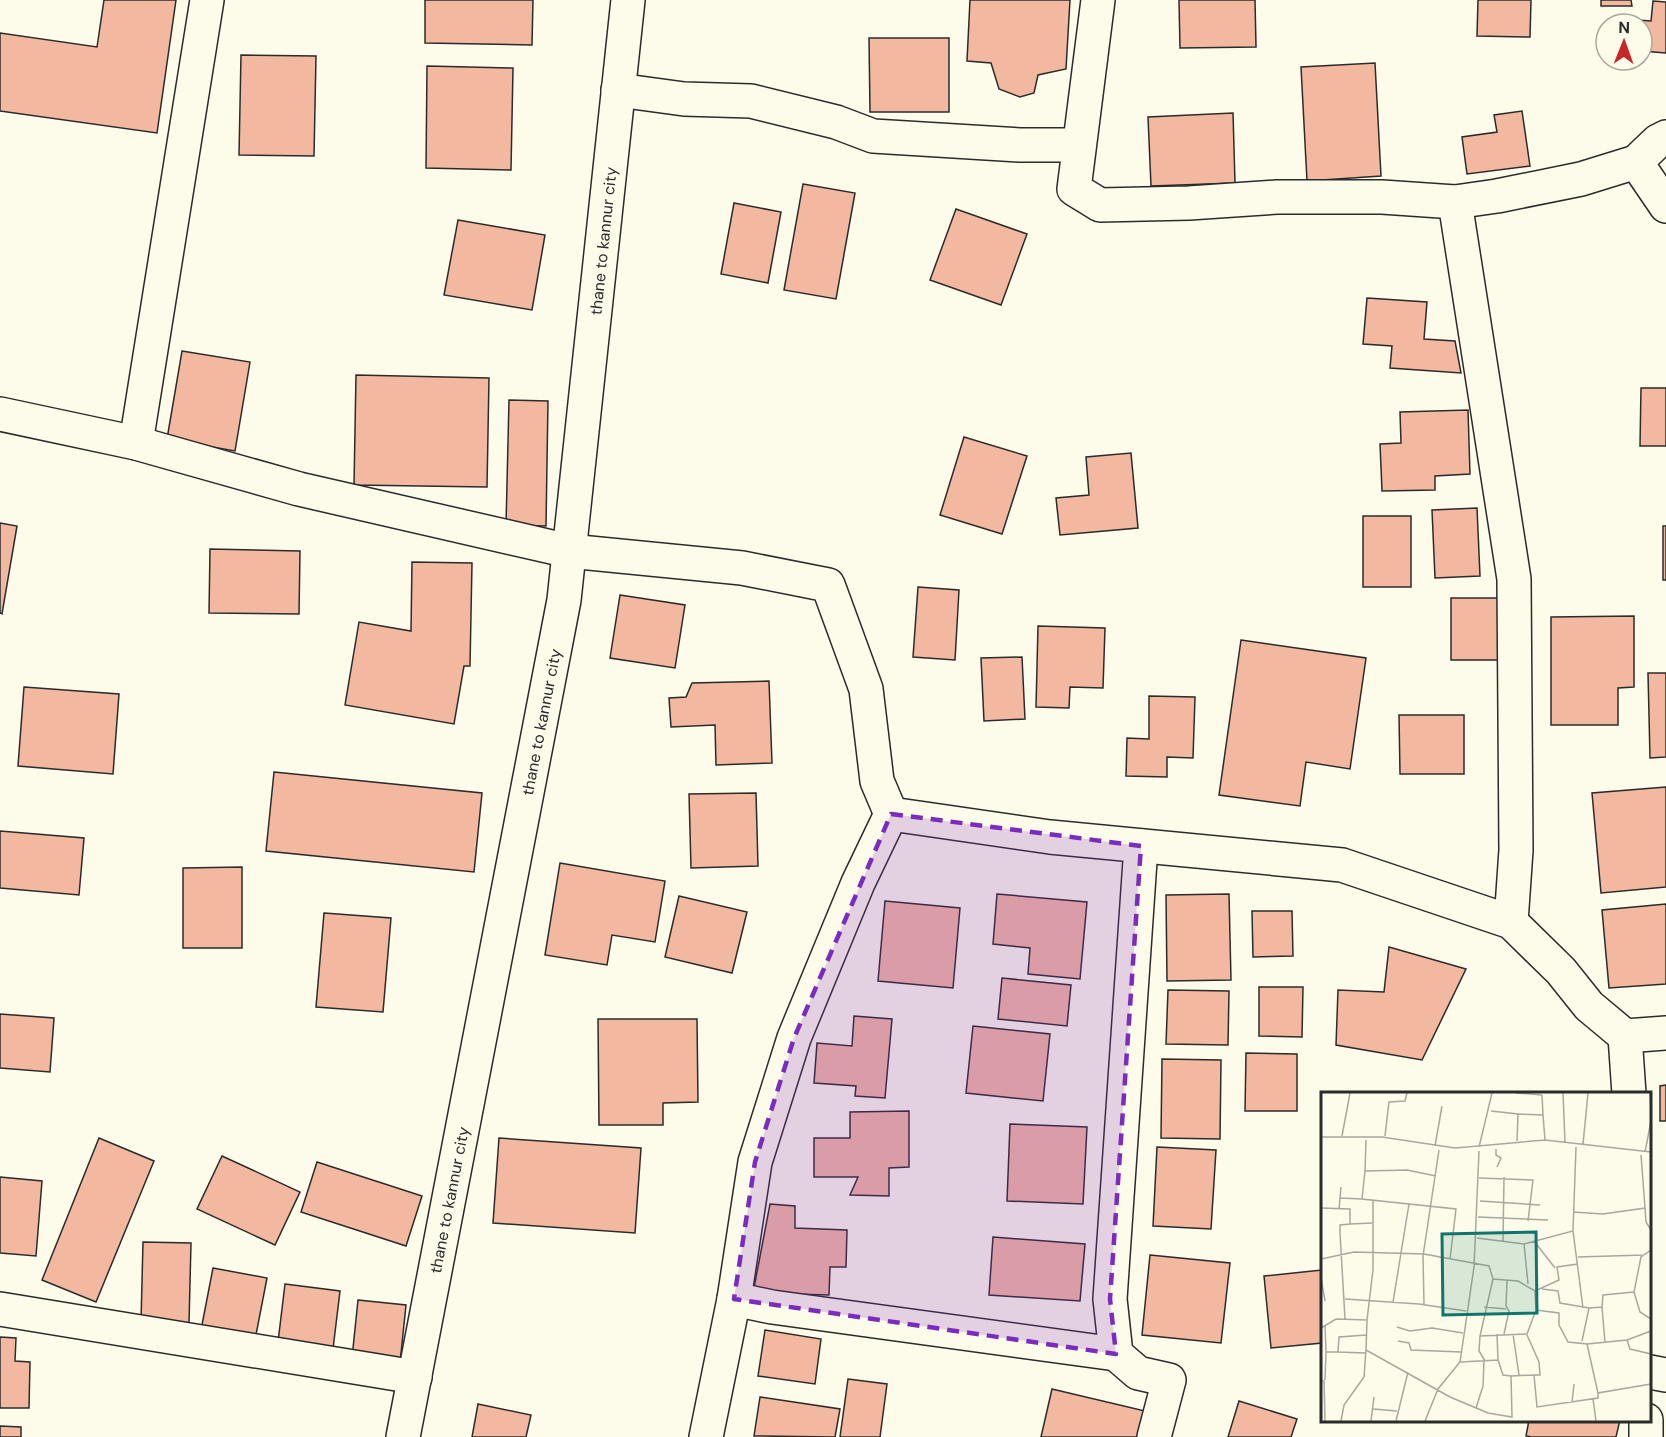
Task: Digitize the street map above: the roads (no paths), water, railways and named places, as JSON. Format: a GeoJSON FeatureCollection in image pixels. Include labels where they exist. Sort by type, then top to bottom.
{"type":"FeatureCollection","features":[{"type":"Feature","properties":{"kind":"street"},"geometry":{"type":"LineString","coordinates":[[136,442],[207,0]]}},
{"type":"Feature","properties":{"kind":"street","name":"thane to kannur city"},"geometry":{"type":"LineString","coordinates":[[403,1437],[564,600],[628,0]]}},
{"type":"Feature","properties":{"kind":"street"},"geometry":{"type":"LineString","coordinates":[[1098,0],[1074,189],[1100,205],[1189,203],[1277,197],[1382,197],[1455,202],[1570,181],[1636,162],[1658,141],[1666,137]]}},
{"type":"Feature","properties":{"kind":"street"},"geometry":{"type":"LineString","coordinates":[[618,90],[684,99],[751,101],[836,122],[873,136],[1020,145],[1078,145]]}},
{"type":"Feature","properties":{"kind":"street"},"geometry":{"type":"LineString","coordinates":[[1636,162],[1666,206]]}},
{"type":"Feature","properties":{"kind":"street"},"geometry":{"type":"LineString","coordinates":[[1455,202],[1514,579],[1516,850],[1511,922]]}},
{"type":"Feature","properties":{"kind":"street"},"geometry":{"type":"LineString","coordinates":[[0,414],[136,442],[299,489],[570,551],[742,568],[828,585],[866,689],[877,781],[891,814],[858,883],[794,1038],[755,1161],[734,1299],[706,1437]]}},
{"type":"Feature","properties":{"kind":"street"},"geometry":{"type":"LineString","coordinates":[[891,814],[1050,837],[1342,865],[1511,922],[1561,971],[1589,1006],[1625,1036],[1666,1033]]}},
{"type":"Feature","properties":{"kind":"street"},"geometry":{"type":"LineString","coordinates":[[1116,1354],[1110,1299],[1140,846]]}},
{"type":"Feature","properties":{"kind":"street"},"geometry":{"type":"LineString","coordinates":[[1625,1036],[1629,1092]]}},
{"type":"Feature","properties":{"kind":"street"},"geometry":{"type":"LineString","coordinates":[[734,1299],[772,1307],[1116,1354],[1138,1373],[1169,1380],[1154,1437]]}},
{"type":"Feature","properties":{"kind":"street"},"geometry":{"type":"LineString","coordinates":[[0,1309],[415,1377]]}},
{"type":"Feature","properties":{"kind":"street"},"geometry":{"type":"LineString","coordinates":[[1651,1372],[1666,1375]]}}]}
